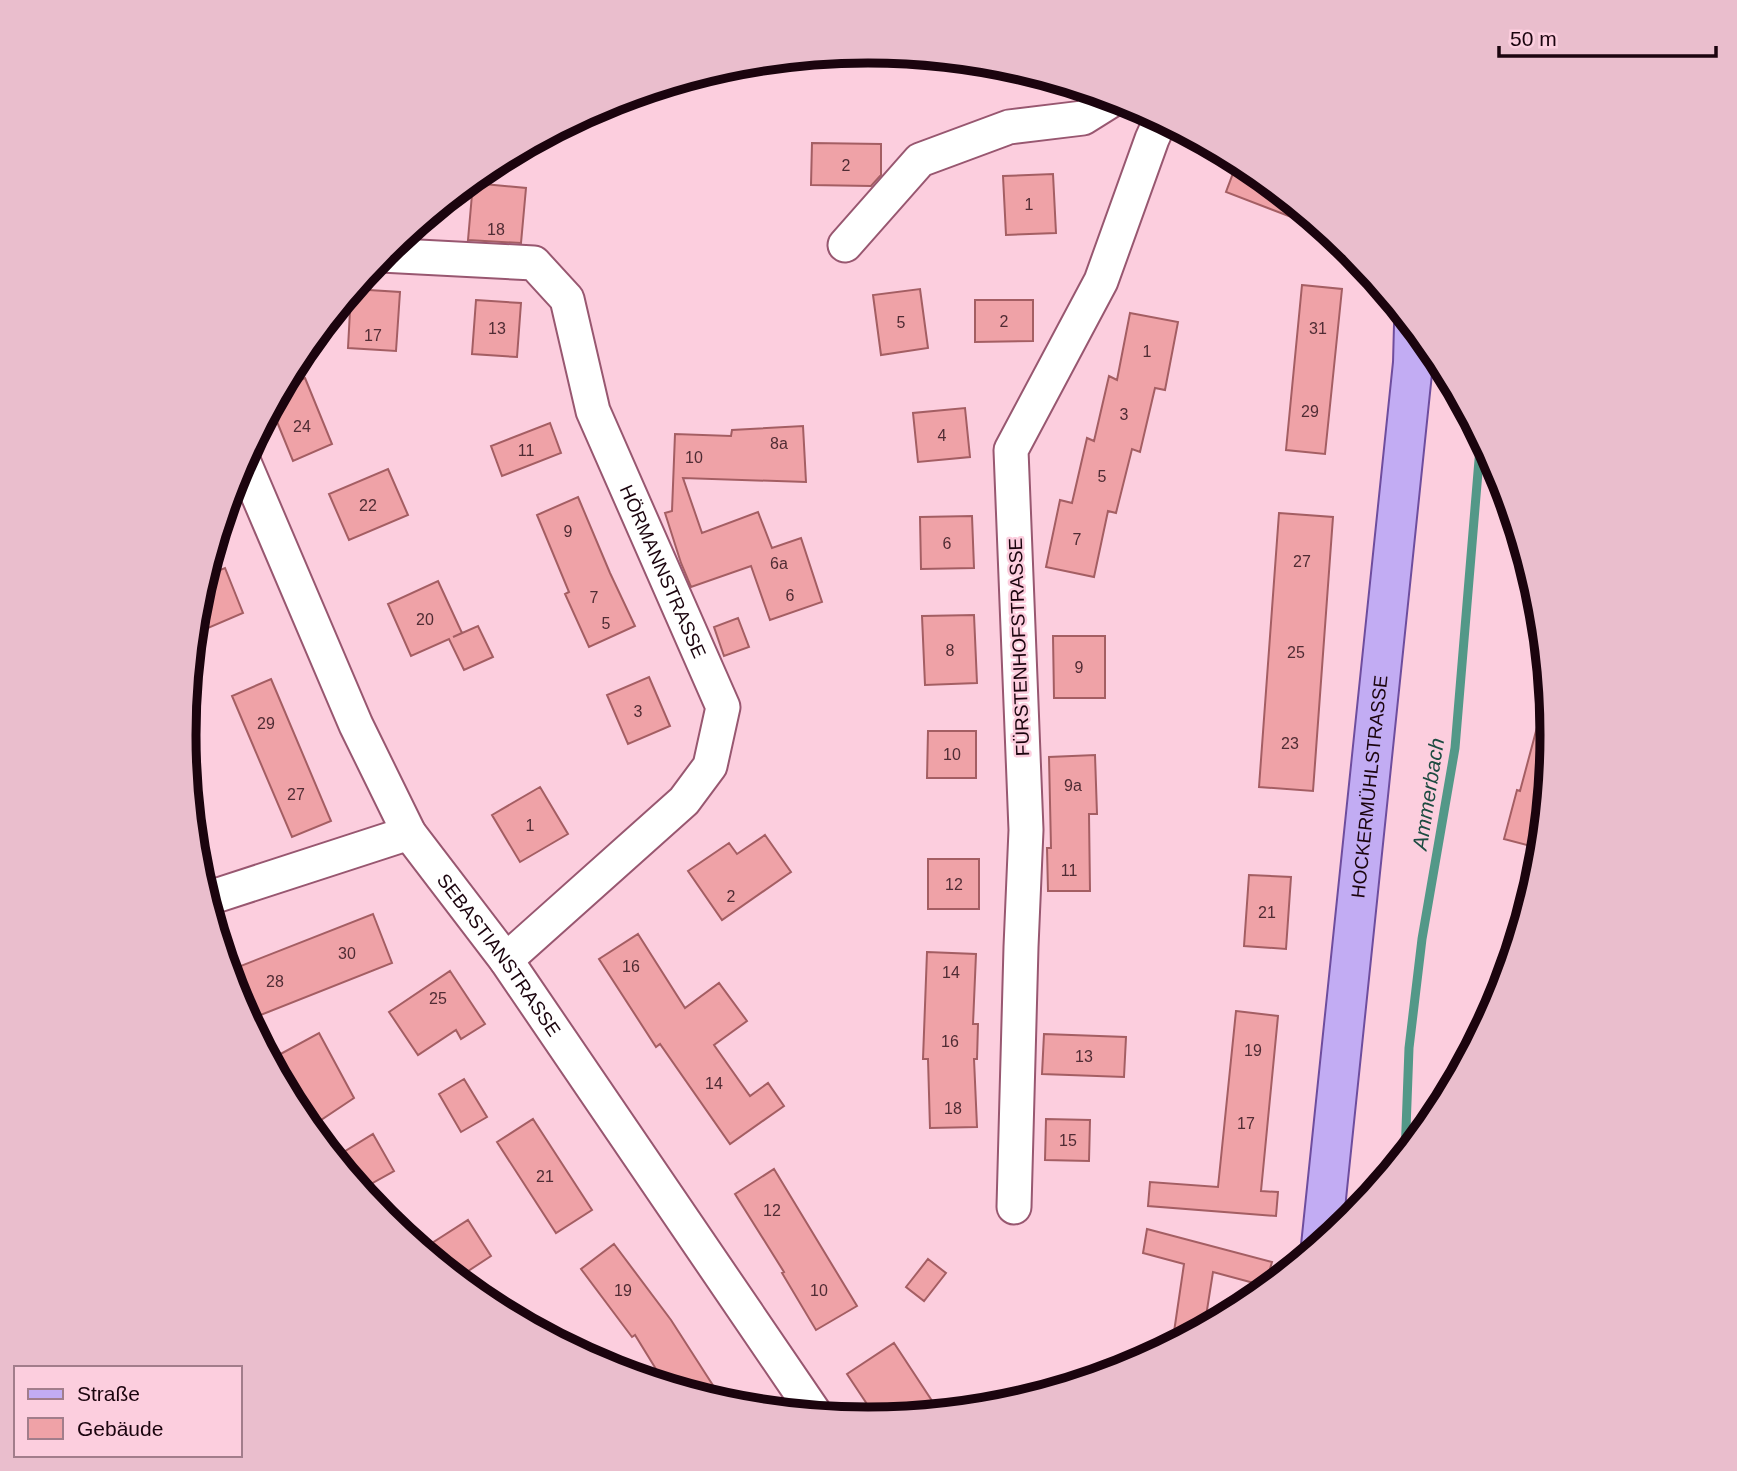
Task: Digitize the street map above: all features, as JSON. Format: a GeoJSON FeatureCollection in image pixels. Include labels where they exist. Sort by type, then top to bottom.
{"type":"FeatureCollection","features":[{"type":"Feature","properties":{"kind":"main road","name":"HOCKERMÜHLSTRASSE"},"geometry":{"type":"LineString","coordinates":[[1323,1231],[1421,354]]}},
{"type":"Feature","properties":{"kind":"street"},"geometry":{"type":"LineString","coordinates":[[845,245],[920,160],[1009,127],[1083,118],[1103,106]]}},
{"type":"Feature","properties":{"kind":"street","name":"FÜRSTENHOFSTRASSE"},"geometry":{"type":"LineString","coordinates":[[1014,1207],[1026,830],[1011,450],[1101,281],[1157,128]]}},
{"type":"Feature","properties":{"kind":"street","name":"HÖRMANNSTRASSE"},"geometry":{"type":"LineString","coordinates":[[398,256],[534,262],[567,299],[593,411],[723,707],[710,765],[684,801],[506,960]]}},
{"type":"Feature","properties":{"kind":"street","name":"SEBASTIANSTRASSE"},"geometry":{"type":"LineString","coordinates":[[249,474],[356,724],[409,833],[506,960],[809,1405]]}},
{"type":"Feature","properties":{"kind":"street"},"geometry":{"type":"LineString","coordinates":[[216,896],[409,833]]}},
{"type":"Feature","properties":{"kind":"building"},"geometry":{"type":"Polygon","coordinates":[[[812,143],[881,144],[881,175],[871,186],[811,185],[812,143]]]}},
{"type":"Feature","properties":{"kind":"building"},"geometry":{"type":"Polygon","coordinates":[[[1234,171],[1300,220],[1226,192],[1234,171]]]}},
{"type":"Feature","properties":{"kind":"building"},"geometry":{"type":"Polygon","coordinates":[[[1053,174],[1056,233],[1006,235],[1003,176],[1053,174]]]}},
{"type":"Feature","properties":{"kind":"building"},"geometry":{"type":"Polygon","coordinates":[[[484,184],[526,188],[521,243],[468,240],[472,192],[484,184]]]}},
{"type":"Feature","properties":{"kind":"building"},"geometry":{"type":"Polygon","coordinates":[[[1302,285],[1342,289],[1325,454],[1286,450],[1302,285]]]}},
{"type":"Feature","properties":{"kind":"building"},"geometry":{"type":"Polygon","coordinates":[[[920,289],[928,348],[881,355],[873,295],[920,289]]]}},
{"type":"Feature","properties":{"kind":"building"},"geometry":{"type":"Polygon","coordinates":[[[365,290],[400,292],[396,351],[348,348],[350,308],[363,292],[365,290]]]}},
{"type":"Feature","properties":{"kind":"building"},"geometry":{"type":"Polygon","coordinates":[[[476,300],[521,303],[517,357],[472,354],[476,300]]]}},
{"type":"Feature","properties":{"kind":"building"},"geometry":{"type":"Polygon","coordinates":[[[975,300],[1033,300],[1033,341],[975,342],[975,300]]]}},
{"type":"Feature","properties":{"kind":"building"},"geometry":{"type":"Polygon","coordinates":[[[1130,313],[1178,322],[1165,390],[1155,388],[1140,452],[1132,449],[1116,513],[1108,511],[1094,577],[1046,567],[1060,500],[1072,503],[1087,438],[1094,441],[1109,376],[1117,380],[1130,313]]]}},
{"type":"Feature","properties":{"kind":"building"},"geometry":{"type":"Polygon","coordinates":[[[305,378],[332,444],[293,461],[276,418],[297,382],[305,378]]]}},
{"type":"Feature","properties":{"kind":"building"},"geometry":{"type":"Polygon","coordinates":[[[965,408],[970,457],[918,462],[913,413],[965,408]]]}},
{"type":"Feature","properties":{"kind":"building"},"geometry":{"type":"Polygon","coordinates":[[[550,423],[561,453],[502,476],[491,446],[550,423]]]}},
{"type":"Feature","properties":{"kind":"building"},"geometry":{"type":"Polygon","coordinates":[[[803,426],[806,482],[683,478],[702,533],[758,512],[772,548],[801,538],[822,602],[770,620],[751,566],[691,587],[665,513],[672,511],[675,434],[731,436],[732,430],[803,426]]]}},
{"type":"Feature","properties":{"kind":"building"},"geometry":{"type":"Polygon","coordinates":[[[388,469],[408,515],[349,540],[329,494],[388,469]]]}},
{"type":"Feature","properties":{"kind":"building"},"geometry":{"type":"Polygon","coordinates":[[[578,497],[635,626],[589,647],[565,594],[569,592],[537,515],[578,497]]]}},
{"type":"Feature","properties":{"kind":"building"},"geometry":{"type":"Polygon","coordinates":[[[1279,513],[1333,517],[1313,791],[1259,787],[1279,513]]]}},
{"type":"Feature","properties":{"kind":"building"},"geometry":{"type":"Polygon","coordinates":[[[972,516],[974,568],[921,569],[920,517],[972,516]]]}},
{"type":"Feature","properties":{"kind":"building"},"geometry":{"type":"Polygon","coordinates":[[[225,568],[243,613],[205,629],[209,604],[217,571],[225,568]]]}},
{"type":"Feature","properties":{"kind":"building"},"geometry":{"type":"Polygon","coordinates":[[[438,581],[462,633],[453,637],[478,626],[493,657],[464,670],[449,639],[411,656],[388,604],[438,581]]]}},
{"type":"Feature","properties":{"kind":"building"},"geometry":{"type":"Polygon","coordinates":[[[974,615],[977,683],[925,685],[922,616],[974,615]]]}},
{"type":"Feature","properties":{"kind":"building"},"geometry":{"type":"Polygon","coordinates":[[[738,618],[749,647],[724,656],[714,627],[738,618]]]}},
{"type":"Feature","properties":{"kind":"building"},"geometry":{"type":"Polygon","coordinates":[[[1053,636],[1105,636],[1105,698],[1054,698],[1053,636]]]}},
{"type":"Feature","properties":{"kind":"building"},"geometry":{"type":"Polygon","coordinates":[[[649,677],[670,726],[628,744],[607,695],[649,677]]]}},
{"type":"Feature","properties":{"kind":"building"},"geometry":{"type":"Polygon","coordinates":[[[271,679],[331,821],[292,837],[232,696],[271,679]]]}},
{"type":"Feature","properties":{"kind":"building"},"geometry":{"type":"Polygon","coordinates":[[[1541,714],[1540,779],[1531,846],[1504,839],[1517,790],[1520,791],[1541,714]]]}},
{"type":"Feature","properties":{"kind":"building"},"geometry":{"type":"Polygon","coordinates":[[[928,731],[976,731],[976,778],[927,778],[928,731]]]}},
{"type":"Feature","properties":{"kind":"building"},"geometry":{"type":"Polygon","coordinates":[[[1095,755],[1097,814],[1089,814],[1090,891],[1048,891],[1047,848],[1051,848],[1049,757],[1095,755]]]}},
{"type":"Feature","properties":{"kind":"building"},"geometry":{"type":"Polygon","coordinates":[[[540,787],[568,834],[520,862],[492,815],[540,787]]]}},
{"type":"Feature","properties":{"kind":"building"},"geometry":{"type":"Polygon","coordinates":[[[765,835],[791,872],[722,920],[688,871],[729,843],[737,854],[765,835]]]}},
{"type":"Feature","properties":{"kind":"building"},"geometry":{"type":"Polygon","coordinates":[[[928,859],[979,859],[979,909],[928,909],[928,859]]]}},
{"type":"Feature","properties":{"kind":"building"},"geometry":{"type":"Polygon","coordinates":[[[1249,875],[1291,877],[1286,949],[1244,946],[1249,875]]]}},
{"type":"Feature","properties":{"kind":"building"},"geometry":{"type":"Polygon","coordinates":[[[373,914],[392,963],[257,1016],[238,967],[373,914]]]}},
{"type":"Feature","properties":{"kind":"building"},"geometry":{"type":"Polygon","coordinates":[[[638,934],[685,1008],[719,983],[747,1021],[714,1045],[750,1096],[768,1083],[784,1106],[730,1144],[660,1044],[656,1047],[599,959],[638,934]]]}},
{"type":"Feature","properties":{"kind":"building"},"geometry":{"type":"Polygon","coordinates":[[[927,952],[976,954],[973,1024],[978,1024],[977,1059],[974,1059],[977,1127],[930,1128],[928,1059],[923,1059],[927,952]]]}},
{"type":"Feature","properties":{"kind":"building"},"geometry":{"type":"Polygon","coordinates":[[[450,971],[485,1024],[461,1039],[456,1030],[418,1055],[389,1012],[450,971]]]}},
{"type":"Feature","properties":{"kind":"building"},"geometry":{"type":"Polygon","coordinates":[[[1236,1011],[1278,1016],[1261,1191],[1278,1192],[1276,1216],[1148,1206],[1150,1182],[1218,1187],[1236,1011]]]}},
{"type":"Feature","properties":{"kind":"building"},"geometry":{"type":"Polygon","coordinates":[[[319,1033],[354,1098],[318,1122],[277,1056],[319,1033]]]}},
{"type":"Feature","properties":{"kind":"building"},"geometry":{"type":"Polygon","coordinates":[[[1044,1034],[1126,1037],[1124,1077],[1042,1074],[1044,1034]]]}},
{"type":"Feature","properties":{"kind":"building"},"geometry":{"type":"Polygon","coordinates":[[[464,1079],[487,1117],[461,1132],[439,1094],[464,1079]]]}},
{"type":"Feature","properties":{"kind":"building"},"geometry":{"type":"Polygon","coordinates":[[[533,1119],[592,1210],[556,1233],[497,1142],[533,1119]]]}},
{"type":"Feature","properties":{"kind":"building"},"geometry":{"type":"Polygon","coordinates":[[[1046,1119],[1090,1120],[1089,1161],[1045,1160],[1046,1119]]]}},
{"type":"Feature","properties":{"kind":"building"},"geometry":{"type":"Polygon","coordinates":[[[373,1134],[394,1171],[369,1185],[342,1153],[373,1134]]]}},
{"type":"Feature","properties":{"kind":"building"},"geometry":{"type":"Polygon","coordinates":[[[774,1169],[857,1306],[816,1330],[782,1273],[784,1272],[735,1194],[774,1169]]]}},
{"type":"Feature","properties":{"kind":"building"},"geometry":{"type":"Polygon","coordinates":[[[468,1220],[491,1256],[465,1273],[429,1245],[468,1220]]]}},
{"type":"Feature","properties":{"kind":"building"},"geometry":{"type":"Polygon","coordinates":[[[1147,1229],[1272,1262],[1268,1276],[1257,1284],[1213,1272],[1206,1317],[1178,1333],[1174,1332],[1184,1264],[1143,1253],[1147,1229]]]}},
{"type":"Feature","properties":{"kind":"building"},"geometry":{"type":"Polygon","coordinates":[[[614,1244],[671,1320],[716,1390],[659,1374],[635,1335],[632,1337],[581,1269],[614,1244]]]}},
{"type":"Feature","properties":{"kind":"building"},"geometry":{"type":"Polygon","coordinates":[[[928,1259],[946,1273],[924,1301],[906,1287],[928,1259]]]}},
{"type":"Feature","properties":{"kind":"building"},"geometry":{"type":"Polygon","coordinates":[[[894,1343],[934,1404],[870,1408],[847,1374],[894,1343]]]}},
{"type":"Feature","properties":{"kind":"waterway","name":"Ammerbach"},"geometry":{"type":"LineString","coordinates":[[1406,1140],[1409,1048],[1422,939],[1455,748],[1479,455]]}}]}
